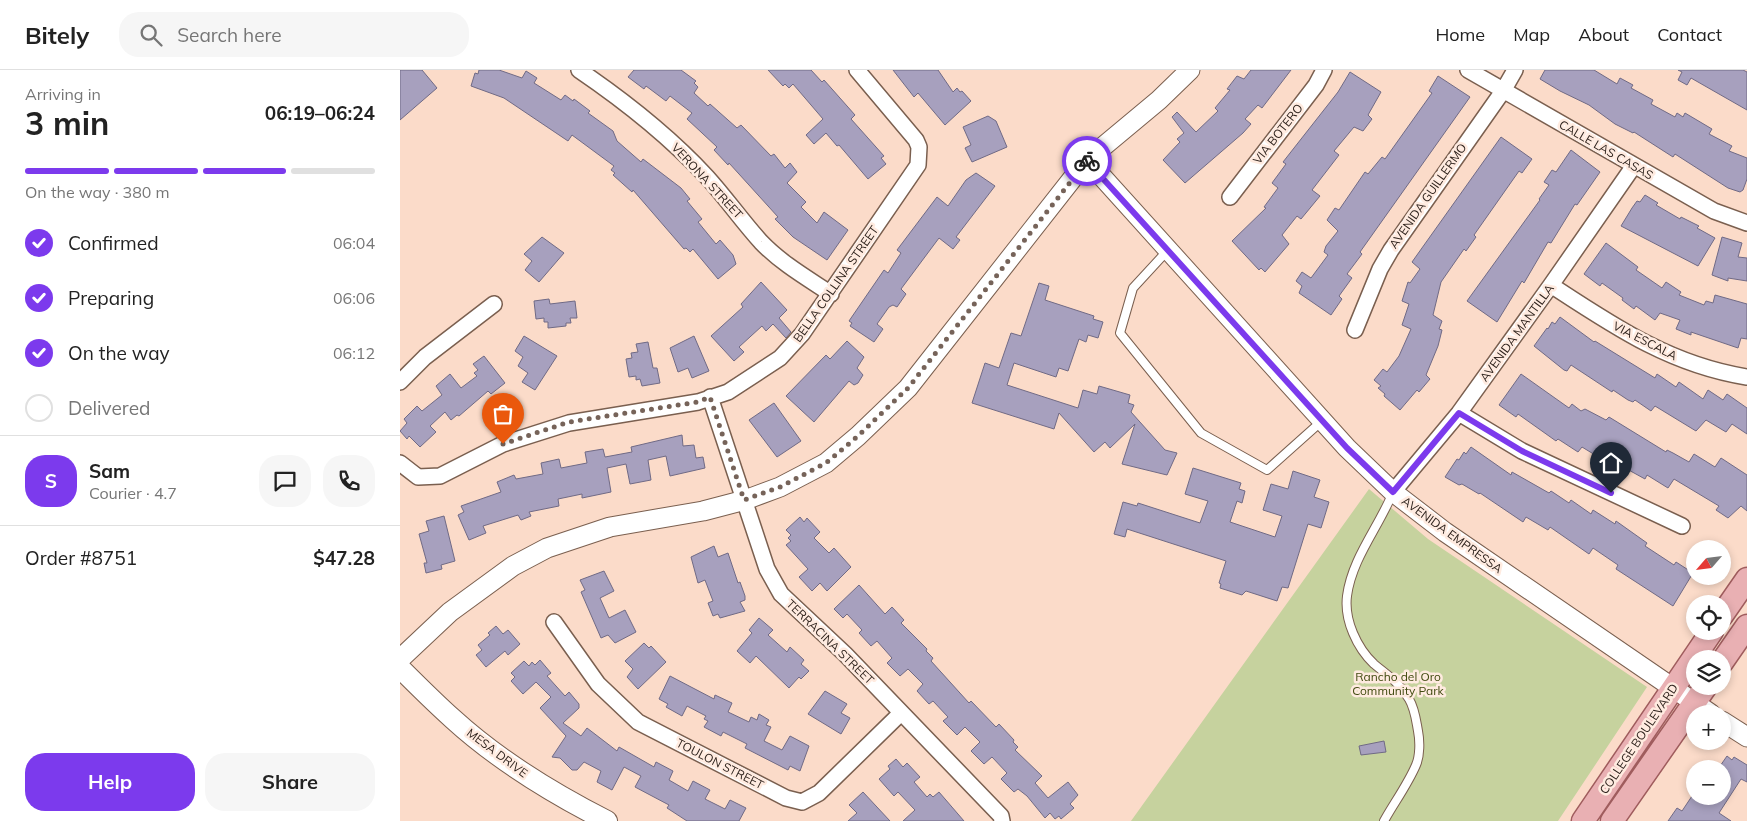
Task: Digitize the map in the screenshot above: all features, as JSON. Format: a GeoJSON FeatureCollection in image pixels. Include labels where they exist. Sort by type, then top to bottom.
{"type":"FeatureCollection","features":[{"type":"Feature","properties":{"kind":"main road"},"geometry":{"type":"LineString","coordinates":[[1731,602],[1747,579]]}},
{"type":"Feature","properties":{"kind":"main road"},"geometry":{"type":"LineString","coordinates":[[1730,650],[1747,626]]}},
{"type":"Feature","properties":{"kind":"main road","name":"COLLEGE BOULEVARD"},"geometry":{"type":"LineString","coordinates":[[1583,821],[1706,640]]}},
{"type":"Feature","properties":{"kind":"main road","name":"MESA DRIVE"},"geometry":{"type":"LineString","coordinates":[[400,668],[454,720],[519,770],[558,795],[607,821]]}},
{"type":"Feature","properties":{"kind":"main road","name":"COLLEGE BOULEVARD"},"geometry":{"type":"LineString","coordinates":[[1612,821],[1704,701]]}},
{"type":"Feature","properties":{"kind":"street","name":"VERONA STREET"},"geometry":{"type":"LineString","coordinates":[[579,70],[624,101],[658,129],[707,178],[762,242],[786,264],[831,294]]}},
{"type":"Feature","properties":{"kind":"street","name":"BELLA COLLINA STREET"},"geometry":{"type":"LineString","coordinates":[[400,463],[418,477],[440,476],[503,444],[569,422],[698,402],[728,392],[780,358],[802,334],[831,294],[918,165],[920,148],[916,140],[856,70]]}},
{"type":"Feature","properties":{"kind":"street"},"geometry":{"type":"LineString","coordinates":[[400,660],[450,612],[513,566],[547,548],[610,527],[703,511],[744,500],[780,487],[826,463],[858,436],[908,388],[1086,160],[1159,100],[1190,70]]}},
{"type":"Feature","properties":{"kind":"street","name":"VIA BOTERO"},"geometry":{"type":"LineString","coordinates":[[1230,197],[1316,85],[1324,70]]}},
{"type":"Feature","properties":{"kind":"street","name":"CALLE LAS CASAS"},"geometry":{"type":"LineString","coordinates":[[1468,70],[1633,167],[1714,211],[1747,222]]}},
{"type":"Feature","properties":{"kind":"street","name":"AVENIDA GUILLERMO"},"geometry":{"type":"LineString","coordinates":[[1355,330],[1380,269],[1391,250],[1515,70]]}},
{"type":"Feature","properties":{"kind":"street","name":"AVENIDA EMPRESSA"},"geometry":{"type":"LineString","coordinates":[[1086,160],[1323,420],[1393,492],[1445,532],[1673,688],[1704,701]]}},
{"type":"Feature","properties":{"kind":"street","name":"AVENIDA MANTILLA"},"geometry":{"type":"LineString","coordinates":[[1393,492],[1459,413],[1633,167]]}},
{"type":"Feature","properties":{"kind":"street","name":"VIA ESCALA"},"geometry":{"type":"LineString","coordinates":[[1551,285],[1628,335],[1675,358],[1728,374],[1747,377]]}},
{"type":"Feature","properties":{"kind":"street"},"geometry":{"type":"LineString","coordinates":[[400,382],[425,357],[494,304]]}},
{"type":"Feature","properties":{"kind":"street","name":"TERRACINA STREET"},"geometry":{"type":"LineString","coordinates":[[710,397],[767,569],[781,594],[844,654],[1001,816],[1002,821]]}},
{"type":"Feature","properties":{"kind":"street"},"geometry":{"type":"LineString","coordinates":[[1459,413],[1522,451],[1682,526]]}},
{"type":"Feature","properties":{"kind":"street","name":"TOULON STREET"},"geometry":{"type":"LineString","coordinates":[[554,622],[598,684],[638,722],[786,798],[802,802],[819,793],[901,713]]}},
{"type":"Feature","properties":{"kind":"street"},"geometry":{"type":"LineString","coordinates":[[1731,727],[1747,737]]}},
{"type":"Feature","properties":{"kind":"lane"},"geometry":{"type":"LineString","coordinates":[[1168,250],[1132,288],[1120,333],[1201,433],[1267,470],[1323,420]]}},
{"type":"Feature","properties":{"kind":"lane"},"geometry":{"type":"LineString","coordinates":[[1384,821],[1417,764],[1419,739],[1416,715],[1409,699],[1394,679],[1374,664],[1359,647],[1348,619],[1346,597],[1353,569],[1384,516],[1393,492]]}},
{"type":"Feature","properties":{"kind":"green space","name":"Rancho del Oro Community Park"},"geometry":{"type":"Polygon","coordinates":[[[1369,489],[1428,539],[1647,687],[1558,821],[1131,821],[1369,489]]]}},
{"type":"Feature","properties":{"kind":"building"},"geometry":{"type":"Polygon","coordinates":[[[400,70],[422,70],[437,88],[400,120],[400,70]]]}},
{"type":"Feature","properties":{"kind":"building"},"geometry":{"type":"Polygon","coordinates":[[[479,70],[499,70],[522,78],[526,71],[537,78],[534,83],[561,100],[565,95],[590,111],[588,113],[613,131],[617,141],[641,162],[643,159],[681,188],[690,199],[687,201],[702,219],[698,222],[716,244],[720,240],[733,255],[736,264],[718,279],[693,249],[690,252],[686,248],[684,249],[633,190],[632,192],[613,175],[615,173],[611,170],[614,166],[572,135],[568,141],[504,98],[471,86],[475,73],[478,74],[479,70]]]}},
{"type":"Feature","properties":{"kind":"building"},"geometry":{"type":"Polygon","coordinates":[[[634,70],[681,70],[696,81],[694,83],[698,87],[694,93],[708,106],[710,104],[737,128],[741,125],[771,156],[774,154],[785,168],[790,163],[797,172],[787,183],[806,202],[801,207],[817,223],[824,212],[848,230],[827,260],[793,237],[775,219],[778,217],[729,163],[728,165],[714,150],[717,147],[687,119],[692,113],[670,96],[666,101],[646,86],[644,89],[628,77],[634,70]]]}},
{"type":"Feature","properties":{"kind":"building"},"geometry":{"type":"Polygon","coordinates":[[[768,70],[811,70],[822,82],[824,80],[855,115],[851,119],[884,156],[881,158],[886,164],[868,179],[839,145],[837,146],[826,133],[814,144],[806,135],[823,119],[793,84],[789,88],[785,84],[783,86],[768,70]]]}},
{"type":"Feature","properties":{"kind":"building"},"geometry":{"type":"Polygon","coordinates":[[[893,70],[938,70],[953,92],[957,88],[971,101],[945,125],[918,93],[914,97],[893,70]]]}},
{"type":"Feature","properties":{"kind":"building"},"geometry":{"type":"Polygon","coordinates":[[[1251,70],[1291,70],[1262,108],[1258,105],[1245,119],[1251,124],[1243,133],[1185,183],[1163,160],[1180,142],[1177,139],[1184,133],[1172,117],[1177,112],[1196,132],[1218,111],[1215,108],[1230,90],[1227,89],[1237,76],[1244,79],[1251,70]]]}},
{"type":"Feature","properties":{"kind":"building"},"geometry":{"type":"Polygon","coordinates":[[[1545,70],[1594,70],[1617,84],[1620,78],[1633,85],[1631,88],[1653,100],[1651,104],[1675,117],[1677,113],[1683,117],[1685,113],[1712,129],[1709,134],[1732,146],[1729,151],[1747,158],[1747,179],[1743,190],[1740,192],[1728,188],[1675,154],[1673,157],[1634,132],[1615,124],[1589,105],[1540,79],[1545,70]]]}},
{"type":"Feature","properties":{"kind":"building"},"geometry":{"type":"Polygon","coordinates":[[[1678,70],[1743,70],[1747,72],[1747,110],[1691,78],[1687,85],[1678,80],[1682,72],[1678,70]]]}},
{"type":"Feature","properties":{"kind":"building"},"geometry":{"type":"Polygon","coordinates":[[[1350,72],[1381,92],[1368,115],[1372,119],[1363,131],[1354,127],[1334,151],[1339,155],[1312,190],[1320,196],[1301,219],[1297,216],[1282,235],[1289,244],[1265,272],[1261,268],[1259,270],[1232,241],[1266,208],[1264,207],[1278,188],[1272,183],[1286,164],[1283,162],[1338,92],[1350,72]]]}},
{"type":"Feature","properties":{"kind":"building"},"geometry":{"type":"Polygon","coordinates":[[[1438,76],[1470,97],[1360,252],[1362,254],[1347,274],[1352,278],[1339,296],[1342,299],[1331,315],[1299,293],[1302,286],[1296,281],[1302,272],[1311,278],[1328,255],[1324,252],[1326,246],[1338,231],[1327,220],[1335,208],[1339,210],[1365,172],[1368,174],[1382,157],[1385,159],[1432,93],[1429,91],[1438,76]]]}},
{"type":"Feature","properties":{"kind":"building"},"geometry":{"type":"Polygon","coordinates":[[[988,116],[996,121],[1007,147],[972,162],[965,148],[971,145],[963,127],[988,116]]]}},
{"type":"Feature","properties":{"kind":"building"},"geometry":{"type":"Polygon","coordinates":[[[1501,137],[1532,159],[1522,173],[1519,171],[1474,235],[1476,237],[1466,251],[1464,249],[1441,282],[1433,315],[1442,321],[1439,329],[1442,330],[1438,346],[1426,375],[1430,379],[1419,392],[1417,390],[1400,410],[1384,396],[1385,394],[1378,388],[1381,386],[1374,380],[1383,369],[1387,372],[1399,356],[1411,329],[1402,325],[1409,304],[1402,301],[1408,282],[1410,283],[1420,269],[1412,262],[1501,137]]]}},
{"type":"Feature","properties":{"kind":"building"},"geometry":{"type":"Polygon","coordinates":[[[1571,150],[1600,172],[1577,205],[1575,204],[1551,243],[1548,242],[1524,283],[1522,281],[1497,322],[1467,301],[1540,200],[1549,185],[1544,182],[1552,170],[1556,172],[1571,150]]]}},
{"type":"Feature","properties":{"kind":"building"},"geometry":{"type":"Polygon","coordinates":[[[976,173],[995,186],[956,237],[960,240],[953,249],[939,238],[901,289],[906,294],[897,307],[893,305],[889,307],[877,324],[883,329],[874,342],[850,326],[852,323],[849,321],[884,270],[888,273],[901,253],[897,250],[937,197],[948,206],[966,180],[976,173]]]}},
{"type":"Feature","properties":{"kind":"building"},"geometry":{"type":"Polygon","coordinates":[[[1645,195],[1658,203],[1656,205],[1680,219],[1681,217],[1699,226],[1697,228],[1715,238],[1698,266],[1621,226],[1637,201],[1640,202],[1645,195]]]}},
{"type":"Feature","properties":{"kind":"building"},"geometry":{"type":"Polygon","coordinates":[[[542,237],[564,253],[539,282],[525,270],[532,261],[524,254],[542,237]]]}},
{"type":"Feature","properties":{"kind":"building"},"geometry":{"type":"Polygon","coordinates":[[[1722,237],[1742,243],[1738,257],[1747,258],[1747,281],[1728,278],[1728,281],[1712,275],[1722,237]]]}},
{"type":"Feature","properties":{"kind":"building"},"geometry":{"type":"Polygon","coordinates":[[[1606,243],[1638,267],[1636,270],[1662,288],[1666,282],[1681,292],[1679,295],[1704,305],[1706,301],[1713,303],[1715,295],[1747,304],[1747,339],[1741,338],[1738,348],[1691,332],[1691,335],[1676,329],[1680,320],[1660,313],[1655,320],[1636,306],[1634,309],[1622,300],[1623,298],[1602,283],[1600,286],[1584,274],[1606,243]]]}},
{"type":"Feature","properties":{"kind":"building"},"geometry":{"type":"Polygon","coordinates":[[[761,282],[787,310],[779,318],[791,332],[786,338],[773,324],[766,331],[762,326],[739,347],[744,352],[734,361],[711,336],[743,307],[741,304],[761,282]]]}},
{"type":"Feature","properties":{"kind":"building"},"geometry":{"type":"Polygon","coordinates":[[[1039,283],[1049,286],[1045,300],[1094,316],[1093,319],[1103,322],[1098,338],[1088,335],[1086,342],[1079,339],[1068,371],[1059,368],[1056,377],[1014,363],[1007,385],[1078,408],[1083,390],[1097,394],[1099,386],[1130,395],[1128,403],[1134,405],[1131,412],[1165,450],[1177,453],[1167,475],[1122,464],[1135,424],[1110,448],[1105,442],[1094,452],[1059,413],[1054,429],[972,403],[985,363],[999,368],[1011,333],[1021,336],[1039,283]]]}},
{"type":"Feature","properties":{"kind":"building"},"geometry":{"type":"Polygon","coordinates":[[[549,299],[550,304],[575,301],[577,318],[570,318],[571,323],[566,323],[566,326],[548,328],[548,322],[544,322],[544,318],[536,319],[534,301],[549,299]]]}},
{"type":"Feature","properties":{"kind":"building"},"geometry":{"type":"Polygon","coordinates":[[[1560,317],[1594,342],[1655,378],[1657,374],[1676,387],[1679,382],[1703,399],[1708,390],[1723,400],[1727,394],[1747,408],[1747,434],[1732,424],[1726,432],[1706,420],[1696,431],[1655,406],[1651,411],[1635,400],[1633,402],[1613,390],[1612,392],[1571,365],[1567,371],[1564,370],[1534,346],[1552,322],[1555,324],[1560,317]]]}},
{"type":"Feature","properties":{"kind":"building"},"geometry":{"type":"Polygon","coordinates":[[[524,336],[557,356],[535,390],[522,382],[528,373],[518,366],[523,357],[515,351],[524,336]]]}},
{"type":"Feature","properties":{"kind":"building"},"geometry":{"type":"Polygon","coordinates":[[[694,336],[709,371],[692,378],[688,368],[678,372],[670,348],[694,336]]]}},
{"type":"Feature","properties":{"kind":"building"},"geometry":{"type":"Polygon","coordinates":[[[847,341],[864,357],[857,368],[863,375],[858,383],[854,385],[849,381],[814,422],[786,396],[826,355],[830,359],[847,341]]]}},
{"type":"Feature","properties":{"kind":"building"},"geometry":{"type":"Polygon","coordinates":[[[648,342],[653,368],[657,368],[660,383],[642,386],[640,379],[636,380],[636,376],[629,377],[626,359],[632,358],[631,353],[638,352],[636,344],[648,342]]]}},
{"type":"Feature","properties":{"kind":"building"},"geometry":{"type":"Polygon","coordinates":[[[484,356],[505,383],[491,394],[488,391],[459,416],[457,415],[451,420],[445,412],[430,426],[436,432],[420,447],[409,436],[407,439],[400,431],[407,423],[404,419],[417,406],[422,411],[442,395],[436,386],[450,374],[461,388],[477,376],[474,373],[478,370],[473,364],[484,356]]]}},
{"type":"Feature","properties":{"kind":"building"},"geometry":{"type":"Polygon","coordinates":[[[1521,374],[1569,408],[1572,404],[1581,411],[1585,409],[1606,420],[1609,417],[1666,452],[1667,450],[1689,462],[1694,454],[1715,467],[1721,458],[1747,475],[1747,511],[1741,506],[1728,518],[1716,510],[1719,506],[1674,479],[1668,488],[1647,475],[1645,479],[1625,468],[1623,472],[1582,447],[1578,452],[1558,439],[1556,441],[1518,414],[1516,417],[1499,405],[1521,374]]]}},
{"type":"Feature","properties":{"kind":"building"},"geometry":{"type":"Polygon","coordinates":[[[774,403],[801,441],[777,457],[749,420],[774,403]]]}},
{"type":"Feature","properties":{"kind":"building"},"geometry":{"type":"Polygon","coordinates":[[[682,435],[683,446],[694,445],[696,458],[703,457],[705,468],[670,476],[666,456],[648,460],[651,480],[630,484],[626,464],[607,468],[611,492],[582,498],[582,494],[558,499],[559,506],[529,512],[531,516],[521,520],[518,515],[483,526],[486,533],[469,540],[458,515],[464,512],[461,506],[501,492],[497,482],[514,475],[516,479],[543,474],[541,463],[559,459],[561,468],[587,463],[585,452],[603,449],[605,457],[632,452],[631,447],[682,435]]]}},
{"type":"Feature","properties":{"kind":"building"},"geometry":{"type":"Polygon","coordinates":[[[1471,447],[1511,475],[1512,472],[1549,493],[1551,491],[1569,503],[1571,500],[1591,514],[1593,510],[1615,524],[1616,521],[1647,543],[1645,546],[1674,565],[1676,562],[1686,568],[1686,585],[1673,606],[1616,569],[1618,565],[1593,548],[1589,554],[1550,527],[1548,530],[1526,517],[1523,522],[1480,493],[1445,477],[1457,459],[1459,460],[1464,452],[1466,454],[1471,447]]]}},
{"type":"Feature","properties":{"kind":"building"},"geometry":{"type":"Polygon","coordinates":[[[1193,468],[1241,483],[1239,489],[1245,491],[1242,503],[1237,501],[1230,522],[1275,537],[1282,516],[1263,510],[1271,484],[1288,489],[1293,471],[1320,480],[1314,497],[1329,502],[1321,528],[1308,524],[1288,588],[1282,587],[1277,601],[1246,591],[1242,595],[1220,588],[1221,584],[1219,583],[1226,561],[1127,529],[1125,537],[1114,534],[1123,502],[1137,506],[1138,503],[1200,523],[1208,501],[1185,494],[1193,468]]]}},
{"type":"Feature","properties":{"kind":"building"},"geometry":{"type":"Polygon","coordinates":[[[444,516],[455,561],[441,565],[442,569],[426,573],[424,563],[427,563],[419,534],[429,531],[426,521],[444,516]]]}},
{"type":"Feature","properties":{"kind":"building"},"geometry":{"type":"Polygon","coordinates":[[[800,517],[804,522],[807,518],[820,532],[814,538],[829,553],[834,548],[851,567],[827,591],[820,583],[812,591],[799,577],[808,569],[786,545],[791,541],[788,538],[791,535],[786,530],[800,517]]]}},
{"type":"Feature","properties":{"kind":"building"},"geometry":{"type":"Polygon","coordinates":[[[714,546],[718,557],[728,553],[738,583],[740,582],[745,596],[745,600],[740,602],[745,611],[720,618],[718,614],[713,616],[708,603],[713,601],[705,580],[698,583],[691,557],[714,546]]]}},
{"type":"Feature","properties":{"kind":"building"},"geometry":{"type":"Polygon","coordinates":[[[604,571],[614,591],[600,598],[609,618],[625,610],[636,632],[615,643],[608,635],[601,638],[581,592],[585,590],[580,580],[604,571]]]}},
{"type":"Feature","properties":{"kind":"building"},"geometry":{"type":"Polygon","coordinates":[[[859,585],[885,614],[892,607],[904,620],[901,623],[927,649],[926,651],[933,658],[931,661],[969,703],[971,701],[996,727],[999,724],[1014,740],[1013,742],[1018,747],[1015,750],[1042,776],[1035,783],[1048,798],[1068,782],[1078,795],[1070,804],[1074,808],[1061,819],[1059,816],[1055,819],[1050,813],[1045,818],[1027,796],[1018,789],[1014,792],[1001,779],[1007,773],[992,757],[984,764],[971,751],[980,742],[965,727],[957,735],[943,721],[948,717],[933,701],[929,704],[917,691],[923,684],[908,669],[900,676],[887,663],[892,658],[877,641],[871,646],[859,633],[862,630],[847,614],[843,618],[834,609],[859,585]]]}},
{"type":"Feature","properties":{"kind":"building"},"geometry":{"type":"Polygon","coordinates":[[[759,618],[773,630],[768,635],[787,652],[790,647],[804,660],[801,664],[809,671],[801,679],[799,677],[789,688],[756,656],[750,663],[737,651],[752,633],[749,630],[759,618]]]}},
{"type":"Feature","properties":{"kind":"building"},"geometry":{"type":"Polygon","coordinates":[[[496,626],[503,634],[508,630],[520,644],[508,655],[505,651],[486,667],[476,655],[482,650],[478,645],[490,635],[488,633],[496,626]]]}},
{"type":"Feature","properties":{"kind":"building"},"geometry":{"type":"Polygon","coordinates":[[[644,643],[649,648],[651,646],[666,662],[638,689],[627,677],[633,669],[625,661],[644,643]]]}},
{"type":"Feature","properties":{"kind":"building"},"geometry":{"type":"Polygon","coordinates":[[[540,660],[551,673],[547,676],[565,696],[569,692],[579,704],[579,708],[563,723],[581,736],[587,728],[617,751],[619,747],[654,767],[656,762],[673,771],[669,780],[688,791],[693,781],[710,790],[705,799],[725,809],[730,800],[746,808],[739,821],[687,821],[667,808],[669,805],[635,787],[641,776],[624,767],[612,790],[597,782],[601,771],[584,762],[577,770],[572,770],[560,758],[552,757],[566,736],[540,708],[551,697],[536,682],[523,694],[511,681],[515,677],[511,673],[524,661],[529,666],[532,662],[535,665],[540,660]]]}},
{"type":"Feature","properties":{"kind":"building"},"geometry":{"type":"Polygon","coordinates":[[[670,676],[714,699],[715,695],[732,703],[728,712],[749,722],[751,717],[757,720],[759,714],[769,720],[766,725],[771,727],[764,741],[782,750],[790,736],[809,746],[800,771],[790,766],[788,770],[745,748],[747,744],[723,732],[721,736],[704,727],[708,721],[704,719],[706,716],[687,706],[682,716],[666,707],[668,704],[659,699],[670,676]]]}},
{"type":"Feature","properties":{"kind":"building"},"geometry":{"type":"Polygon","coordinates":[[[825,691],[847,704],[841,713],[850,718],[841,734],[808,714],[825,691]]]}},
{"type":"Feature","properties":{"kind":"building"},"geometry":{"type":"Polygon","coordinates":[[[1384,741],[1386,752],[1361,755],[1359,746],[1384,741]]]}},
{"type":"Feature","properties":{"kind":"building"},"geometry":{"type":"Polygon","coordinates":[[[1727,756],[1732,760],[1734,757],[1747,765],[1747,782],[1741,779],[1731,794],[1731,760],[1724,760],[1727,756]]]}},
{"type":"Feature","properties":{"kind":"building"},"geometry":{"type":"Polygon","coordinates":[[[896,759],[903,767],[907,763],[920,777],[914,782],[927,797],[930,794],[933,797],[939,792],[964,821],[903,821],[915,810],[898,792],[894,796],[879,779],[890,769],[888,766],[896,759]]]}},
{"type":"Feature","properties":{"kind":"building"},"geometry":{"type":"Polygon","coordinates":[[[863,792],[890,821],[848,821],[857,813],[849,805],[863,792]]]}},
{"type":"Feature","properties":{"kind":"building"},"geometry":{"type":"Polygon","coordinates":[[[1686,805],[1724,805],[1719,813],[1731,821],[1668,821],[1677,808],[1682,811],[1686,805]]]}},
{"type":"Feature","properties":{"kind":"way so far"},"geometry":{"type":"LineString","coordinates":[[503,444],[569,422],[698,402],[710,397],[744,500],[780,487],[826,463],[858,436],[908,388],[1087,161]]}},
{"type":"Feature","properties":{"kind":"route"},"geometry":{"type":"LineString","coordinates":[[1087,161],[1347,448],[1393,492],[1459,413],[1522,451],[1611,493]]}}]}
